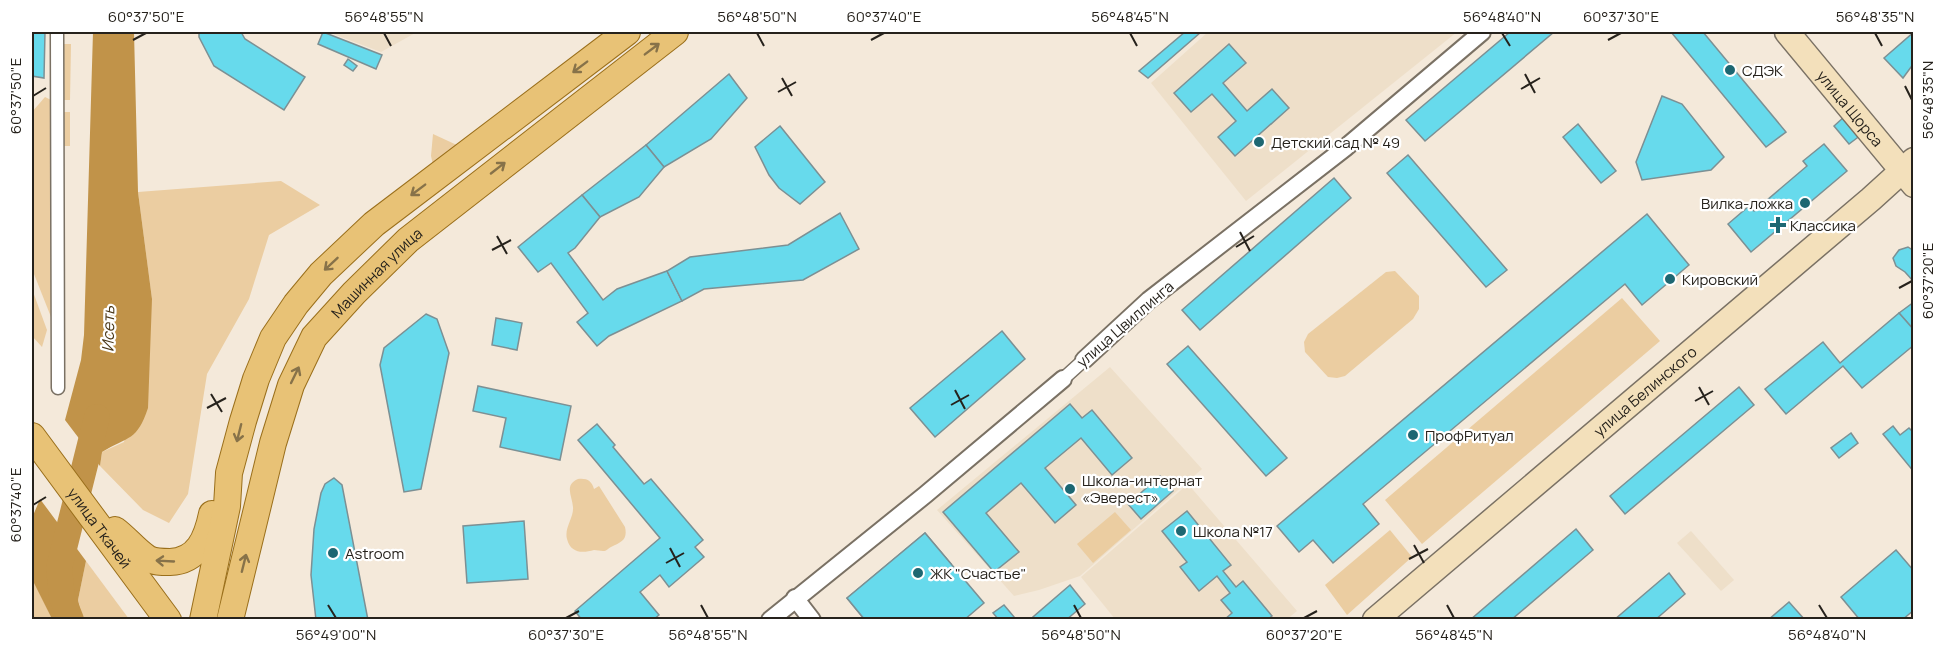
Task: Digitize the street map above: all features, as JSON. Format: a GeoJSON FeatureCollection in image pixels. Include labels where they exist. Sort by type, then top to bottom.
{"type":"FeatureCollection","features":[{"type":"Feature","properties":{"kind":"main road"},"geometry":{"type":"LineString","coordinates":[[203,620],[227,506],[229,473],[256,379],[273,338],[296,304],[321,274],[374,224],[627,32]]}},
{"type":"Feature","properties":{"kind":"main road","name":"Машинная улица"},"geometry":{"type":"LineString","coordinates":[[230,620],[273,442],[291,385],[314,337],[354,293],[408,240],[675,32]]}},
{"type":"Feature","properties":{"kind":"main road","name":"улица Щорса"},"geometry":{"type":"LineString","coordinates":[[1787,32],[1909,172]]}},
{"type":"Feature","properties":{"kind":"main road","name":"улица Белинского"},"geometry":{"type":"LineString","coordinates":[[1375,620],[1871,199],[1909,172]]}},
{"type":"Feature","properties":{"kind":"main road","name":"улица Ткачей"},"geometry":{"type":"LineString","coordinates":[[32,436],[84,505],[131,556],[168,620]]}},
{"type":"Feature","properties":{"kind":"main road"},"geometry":{"type":"LineString","coordinates":[[131,556],[164,562],[176,561],[192,554],[206,538],[217,487],[229,473]]}},
{"type":"Feature","properties":{"kind":"street"},"geometry":{"type":"LineString","coordinates":[[57,32],[58,387]]}},
{"type":"Feature","properties":{"kind":"street","name":"улица Цвиллинга"},"geometry":{"type":"LineString","coordinates":[[770,620],[925,495],[1063,379],[1149,300],[1346,148],[1482,32]]}},
{"type":"Feature","properties":{"kind":"street"},"geometry":{"type":"LineString","coordinates":[[795,598],[812,620]]}},
{"type":"Feature","properties":{"kind":"shaded area"},"geometry":{"type":"Polygon","coordinates":[[[328,32],[417,32],[381,52],[328,32]]]}},
{"type":"Feature","properties":{"kind":"shaded area","name":"Детский сад № 49"},"geometry":{"type":"Polygon","coordinates":[[[1208,32],[1457,32],[1246,201],[1151,83],[1208,32]]]}},
{"type":"Feature","properties":{"kind":"shaded area"},"geometry":{"type":"Polygon","coordinates":[[[64,44],[71,44],[70,100],[63,100],[64,44]]]}},
{"type":"Feature","properties":{"kind":"shaded area"},"geometry":{"type":"Polygon","coordinates":[[[45,97],[51,100],[51,317],[32,269],[32,112],[45,97]]]}},
{"type":"Feature","properties":{"kind":"shaded area"},"geometry":{"type":"Polygon","coordinates":[[[63,112],[70,112],[70,146],[63,146],[63,112]]]}},
{"type":"Feature","properties":{"kind":"shaded area"},"geometry":{"type":"Polygon","coordinates":[[[433,134],[459,146],[433,165],[431,156],[433,134]]]}},
{"type":"Feature","properties":{"kind":"shaded area"},"geometry":{"type":"Polygon","coordinates":[[[281,181],[320,205],[269,235],[249,299],[207,374],[188,494],[169,523],[143,510],[100,466],[102,452],[124,442],[152,299],[138,192],[281,181]]]}},
{"type":"Feature","properties":{"kind":"shaded area"},"geometry":{"type":"Polygon","coordinates":[[[1395,271],[1419,296],[1419,309],[1413,319],[1345,376],[1328,377],[1305,352],[1304,342],[1308,334],[1386,272],[1395,271]]]}},
{"type":"Feature","properties":{"kind":"shaded area"},"geometry":{"type":"Polygon","coordinates":[[[32,289],[47,330],[42,347],[32,336],[32,289]]]}},
{"type":"Feature","properties":{"kind":"shaded area"},"geometry":{"type":"Polygon","coordinates":[[[1622,298],[1660,341],[1422,544],[1385,500],[1622,298]]]}},
{"type":"Feature","properties":{"kind":"shaded area","name":"Школа-интернат «Эверест»"},"geometry":{"type":"Polygon","coordinates":[[[1110,367],[1202,469],[1080,576],[1014,596],[937,510],[1110,367]]]}},
{"type":"Feature","properties":{"kind":"shaded area"},"geometry":{"type":"Polygon","coordinates":[[[578,479],[589,481],[594,489],[599,486],[625,527],[623,540],[605,551],[574,550],[567,539],[573,507],[570,487],[578,479]]]}},
{"type":"Feature","properties":{"kind":"shaded area","name":"Школа №17"},"geometry":{"type":"Polygon","coordinates":[[[1188,484],[1297,611],[1286,620],[1115,619],[1081,577],[1188,484]]]}},
{"type":"Feature","properties":{"kind":"shaded area"},"geometry":{"type":"Polygon","coordinates":[[[1115,512],[1131,530],[1093,563],[1077,544],[1115,512]]]}},
{"type":"Feature","properties":{"kind":"shaded area"},"geometry":{"type":"Polygon","coordinates":[[[1390,530],[1412,557],[1347,615],[1325,585],[1390,530]]]}},
{"type":"Feature","properties":{"kind":"shaded area"},"geometry":{"type":"Polygon","coordinates":[[[1691,531],[1734,580],[1721,591],[1677,543],[1691,531]]]}},
{"type":"Feature","properties":{"kind":"shaded area"},"geometry":{"type":"Polygon","coordinates":[[[86,561],[129,619],[82,619],[78,600],[86,561]]]}},
{"type":"Feature","properties":{"kind":"shaded area"},"geometry":{"type":"Polygon","coordinates":[[[32,579],[34,581],[52,619],[32,619],[32,579]]]}},
{"type":"Feature","properties":{"kind":"water"},"geometry":{"type":"Polygon","coordinates":[[[93,32],[134,32],[138,192],[152,299],[148,408],[136,432],[126,440],[102,452],[100,466],[65,420],[81,360],[84,335],[93,32]]]}},
{"type":"Feature","properties":{"kind":"water"},"geometry":{"type":"Polygon","coordinates":[[[40,499],[86,561],[78,600],[82,619],[52,619],[32,579],[32,518],[40,499]]]}},
{"type":"Feature","properties":{"kind":"building"},"geometry":{"type":"Polygon","coordinates":[[[32,32],[45,32],[44,78],[32,76],[32,32]]]}},
{"type":"Feature","properties":{"kind":"building"},"geometry":{"type":"Polygon","coordinates":[[[199,32],[241,32],[245,39],[305,77],[284,110],[214,66],[199,37],[199,32]]]}},
{"type":"Feature","properties":{"kind":"building"},"geometry":{"type":"Polygon","coordinates":[[[323,32],[382,55],[376,69],[318,44],[323,32]]]}},
{"type":"Feature","properties":{"kind":"building"},"geometry":{"type":"Polygon","coordinates":[[[1185,32],[1201,32],[1148,78],[1139,71],[1185,32]]]}},
{"type":"Feature","properties":{"kind":"building"},"geometry":{"type":"Polygon","coordinates":[[[1510,32],[1554,32],[1425,141],[1406,120],[1510,32]]]}},
{"type":"Feature","properties":{"kind":"building"},"geometry":{"type":"Polygon","coordinates":[[[1671,32],[1703,32],[1786,132],[1766,147],[1671,32]]]}},
{"type":"Feature","properties":{"kind":"building"},"geometry":{"type":"Polygon","coordinates":[[[1914,32],[1914,63],[1903,78],[1884,58],[1914,32]]]}},
{"type":"Feature","properties":{"kind":"building"},"geometry":{"type":"Polygon","coordinates":[[[1229,44],[1246,63],[1223,83],[1247,111],[1272,89],[1289,108],[1235,156],[1218,137],[1236,121],[1212,94],[1191,112],[1174,93],[1229,44]]]}},
{"type":"Feature","properties":{"kind":"building"},"geometry":{"type":"Polygon","coordinates":[[[348,59],[357,66],[353,71],[344,65],[348,59]]]}},
{"type":"Feature","properties":{"kind":"building"},"geometry":{"type":"Polygon","coordinates":[[[729,74],[747,98],[711,139],[664,167],[646,145],[729,74]]]}},
{"type":"Feature","properties":{"kind":"building"},"geometry":{"type":"Polygon","coordinates":[[[1662,96],[1682,104],[1724,157],[1711,170],[1642,180],[1636,162],[1662,96]]]}},
{"type":"Feature","properties":{"kind":"building"},"geometry":{"type":"Polygon","coordinates":[[[1845,116],[1861,135],[1849,144],[1834,126],[1845,116]]]}},
{"type":"Feature","properties":{"kind":"building"},"geometry":{"type":"Polygon","coordinates":[[[1578,124],[1616,171],[1601,183],[1563,137],[1578,124]]]}},
{"type":"Feature","properties":{"kind":"building"},"geometry":{"type":"Polygon","coordinates":[[[780,126],[825,182],[800,204],[779,188],[769,175],[755,147],[780,126]]]}},
{"type":"Feature","properties":{"kind":"building"},"geometry":{"type":"Polygon","coordinates":[[[1824,144],[1847,171],[1751,252],[1728,224],[1749,206],[1754,211],[1807,166],[1803,161],[1824,144]]]}},
{"type":"Feature","properties":{"kind":"building"},"geometry":{"type":"Polygon","coordinates":[[[646,145],[664,167],[639,197],[600,217],[582,195],[646,145]]]}},
{"type":"Feature","properties":{"kind":"building"},"geometry":{"type":"Polygon","coordinates":[[[1408,155],[1507,270],[1486,287],[1387,173],[1408,155]]]}},
{"type":"Feature","properties":{"kind":"building"},"geometry":{"type":"Polygon","coordinates":[[[1334,178],[1351,198],[1200,330],[1182,310],[1334,178]]]}},
{"type":"Feature","properties":{"kind":"building"},"geometry":{"type":"Polygon","coordinates":[[[582,195],[600,217],[575,248],[568,253],[603,300],[617,289],[667,271],[682,301],[609,336],[597,346],[577,322],[588,313],[551,263],[538,272],[518,247],[582,195]]]}},
{"type":"Feature","properties":{"kind":"building"},"geometry":{"type":"Polygon","coordinates":[[[840,213],[859,249],[803,280],[704,289],[682,301],[667,271],[690,257],[788,245],[840,213]]]}},
{"type":"Feature","properties":{"kind":"building"},"geometry":{"type":"Polygon","coordinates":[[[1647,214],[1689,265],[1642,305],[1625,284],[1363,504],[1379,524],[1333,563],[1313,540],[1299,552],[1277,526],[1647,214]]]}},
{"type":"Feature","properties":{"kind":"building"},"geometry":{"type":"Polygon","coordinates":[[[1908,247],[1914,251],[1914,282],[1896,266],[1893,258],[1899,250],[1908,247]]]}},
{"type":"Feature","properties":{"kind":"building"},"geometry":{"type":"Polygon","coordinates":[[[1914,302],[1914,330],[1899,313],[1914,302]]]}},
{"type":"Feature","properties":{"kind":"building"},"geometry":{"type":"Polygon","coordinates":[[[1899,313],[1914,330],[1914,345],[1862,388],[1843,366],[1786,414],[1765,389],[1823,342],[1840,363],[1899,313]]]}},
{"type":"Feature","properties":{"kind":"building"},"geometry":{"type":"Polygon","coordinates":[[[426,314],[437,319],[449,353],[421,489],[404,492],[380,365],[384,348],[426,314]]]}},
{"type":"Feature","properties":{"kind":"building"},"geometry":{"type":"Polygon","coordinates":[[[496,318],[522,323],[517,350],[492,345],[496,318]]]}},
{"type":"Feature","properties":{"kind":"building"},"geometry":{"type":"Polygon","coordinates":[[[1002,331],[1025,359],[935,437],[910,408],[1002,331]]]}},
{"type":"Feature","properties":{"kind":"building"},"geometry":{"type":"Polygon","coordinates":[[[1188,346],[1287,458],[1266,476],[1167,364],[1188,346]]]}},
{"type":"Feature","properties":{"kind":"building"},"geometry":{"type":"Polygon","coordinates":[[[478,386],[571,406],[560,460],[500,447],[506,418],[473,411],[478,386]]]}},
{"type":"Feature","properties":{"kind":"building"},"geometry":{"type":"Polygon","coordinates":[[[1739,387],[1754,405],[1625,514],[1610,496],[1739,387]]]}},
{"type":"Feature","properties":{"kind":"building"},"geometry":{"type":"Polygon","coordinates":[[[1070,404],[1082,418],[1092,410],[1132,458],[1112,475],[1081,438],[1045,468],[1076,505],[1055,523],[1021,483],[986,513],[1019,552],[994,572],[943,512],[1070,404]]]}},
{"type":"Feature","properties":{"kind":"building"},"geometry":{"type":"Polygon","coordinates":[[[597,424],[644,484],[651,479],[703,540],[695,547],[704,557],[669,587],[660,575],[640,592],[659,615],[653,620],[582,620],[575,611],[660,538],[578,440],[597,424]]]}},
{"type":"Feature","properties":{"kind":"building"},"geometry":{"type":"Polygon","coordinates":[[[1893,426],[1900,435],[1909,428],[1914,433],[1914,472],[1883,434],[1893,426]]]}},
{"type":"Feature","properties":{"kind":"building"},"geometry":{"type":"Polygon","coordinates":[[[1851,433],[1858,443],[1839,458],[1831,448],[1851,433]]]}},
{"type":"Feature","properties":{"kind":"building"},"geometry":{"type":"Polygon","coordinates":[[[1160,476],[1173,491],[1141,519],[1128,504],[1160,476]]]}},
{"type":"Feature","properties":{"kind":"building","name":"Astroom"},"geometry":{"type":"Polygon","coordinates":[[[334,478],[342,485],[368,620],[316,620],[311,575],[314,529],[321,493],[325,484],[334,478]]]}},
{"type":"Feature","properties":{"kind":"building"},"geometry":{"type":"Polygon","coordinates":[[[1187,511],[1231,565],[1223,571],[1236,587],[1243,581],[1272,616],[1267,620],[1224,620],[1232,613],[1221,600],[1230,593],[1217,576],[1199,591],[1180,567],[1187,562],[1162,531],[1187,511]]]}},
{"type":"Feature","properties":{"kind":"building"},"geometry":{"type":"Polygon","coordinates":[[[524,521],[528,579],[467,583],[463,526],[524,521]]]}},
{"type":"Feature","properties":{"kind":"building"},"geometry":{"type":"Polygon","coordinates":[[[1576,529],[1593,550],[1511,620],[1470,620],[1576,529]]]}},
{"type":"Feature","properties":{"kind":"building"},"geometry":{"type":"Polygon","coordinates":[[[925,533],[951,564],[886,620],[865,620],[847,598],[925,533]]]}},
{"type":"Feature","properties":{"kind":"building","name":"ЖК \"Счастье\""},"geometry":{"type":"Polygon","coordinates":[[[925,533],[984,603],[964,620],[865,620],[847,598],[925,533]]]}},
{"type":"Feature","properties":{"kind":"building"},"geometry":{"type":"Polygon","coordinates":[[[1896,550],[1914,571],[1914,610],[1902,620],[1860,620],[1841,597],[1896,550]]]}},
{"type":"Feature","properties":{"kind":"building"},"geometry":{"type":"Polygon","coordinates":[[[1669,573],[1685,594],[1655,620],[1614,620],[1669,573]]]}},
{"type":"Feature","properties":{"kind":"building"},"geometry":{"type":"Polygon","coordinates":[[[1070,585],[1085,604],[1066,620],[1035,620],[1033,617],[1070,585]]]}},
{"type":"Feature","properties":{"kind":"building"},"geometry":{"type":"Polygon","coordinates":[[[1789,602],[1805,620],[1768,620],[1789,602]]]}},
{"type":"Feature","properties":{"kind":"building"},"geometry":{"type":"Polygon","coordinates":[[[1004,605],[1015,618],[999,620],[993,613],[1004,605]]]}},
{"type":"Feature","properties":{"kind":"waterway","name":"Исеть"},"geometry":{"type":"LineString","coordinates":[[71,620],[62,597],[59,568],[97,417]]}},
{"type":"Feature","properties":{"kind":"place","name":"СДЭК"},"geometry":{"type":"Point","coordinates":[1730,70]}},
{"type":"Feature","properties":{"kind":"place","name":"Детский сад № 49"},"geometry":{"type":"Point","coordinates":[1259,142]}},
{"type":"Feature","properties":{"kind":"place","name":"Вилка-ложка"},"geometry":{"type":"Point","coordinates":[1805,203]}},
{"type":"Feature","properties":{"kind":"place","name":"Классика"},"geometry":{"type":"Point","coordinates":[1778,225]}},
{"type":"Feature","properties":{"kind":"place","name":"Кировский"},"geometry":{"type":"Point","coordinates":[1670,279]}},
{"type":"Feature","properties":{"kind":"place","name":"ПрофРитуал"},"geometry":{"type":"Point","coordinates":[1413,435]}},
{"type":"Feature","properties":{"kind":"place","name":"Школа-интернат «Эверест»"},"geometry":{"type":"Point","coordinates":[1070,489]}},
{"type":"Feature","properties":{"kind":"place","name":"Школа №17"},"geometry":{"type":"Point","coordinates":[1181,531]}},
{"type":"Feature","properties":{"kind":"place","name":"Astroom"},"geometry":{"type":"Point","coordinates":[333,553]}},
{"type":"Feature","properties":{"kind":"place","name":"ЖК \"Счастье\""},"geometry":{"type":"Point","coordinates":[918,573]}}]}
